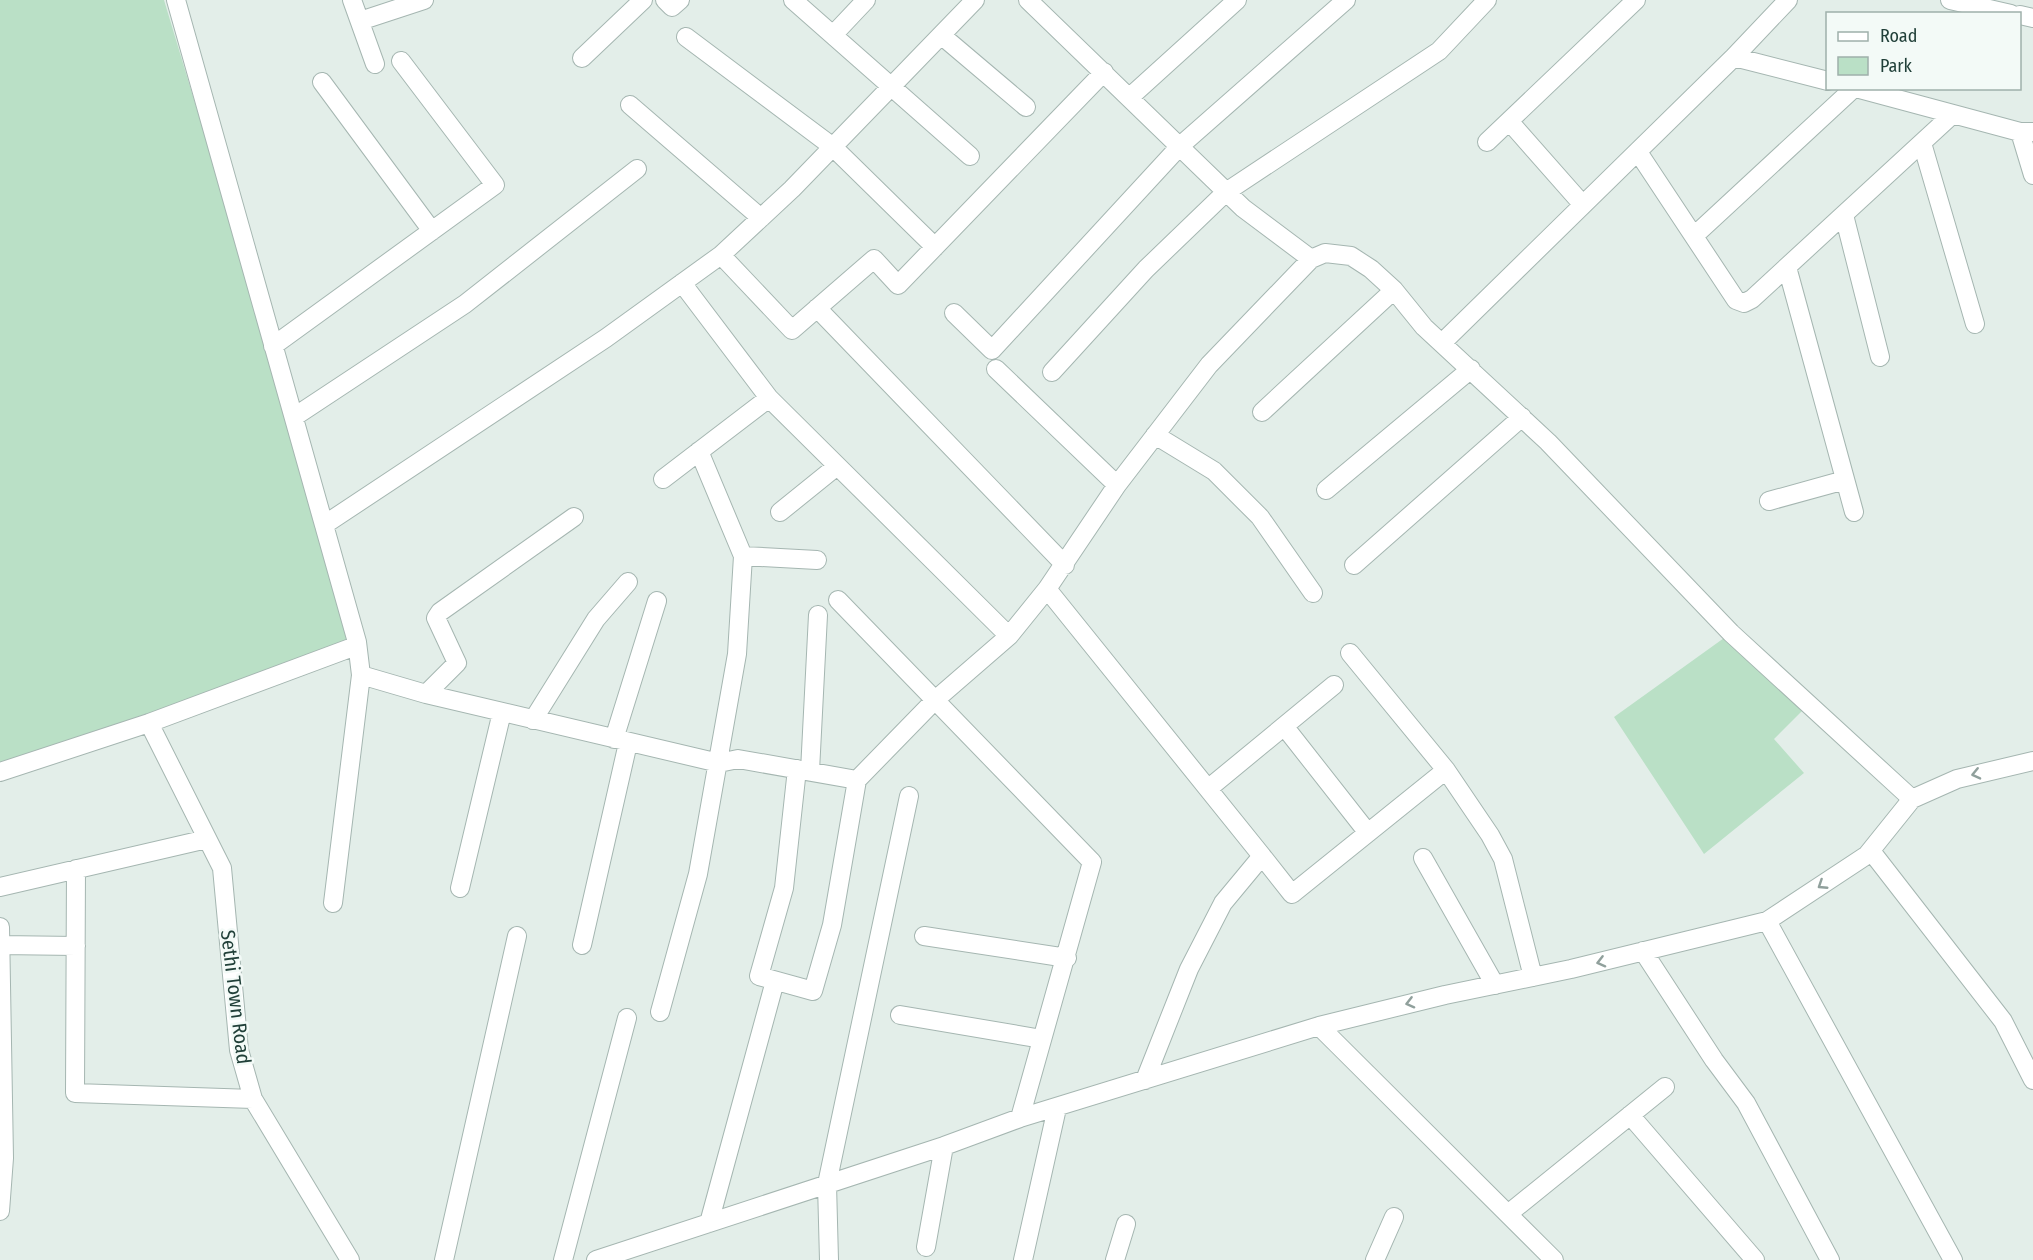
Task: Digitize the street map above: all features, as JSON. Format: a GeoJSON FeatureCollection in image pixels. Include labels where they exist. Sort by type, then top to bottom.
{"type":"FeatureCollection","features":[{"type":"Feature","properties":{"kind":"street"},"geometry":{"type":"LineString","coordinates":[[176,0],[357,642],[361,675],[333,903]]}},
{"type":"Feature","properties":{"kind":"street"},"geometry":{"type":"LineString","coordinates":[[352,0],[375,64]]}},
{"type":"Feature","properties":{"kind":"street"},"geometry":{"type":"LineString","coordinates":[[360,21],[424,0]]}},
{"type":"Feature","properties":{"kind":"street"},"geometry":{"type":"LineString","coordinates":[[582,58],[643,0]]}},
{"type":"Feature","properties":{"kind":"street"},"geometry":{"type":"LineString","coordinates":[[665,0],[672,7],[681,0]]}},
{"type":"Feature","properties":{"kind":"street"},"geometry":{"type":"LineString","coordinates":[[793,0],[970,156]]}},
{"type":"Feature","properties":{"kind":"street"},"geometry":{"type":"LineString","coordinates":[[833,35],[866,0]]}},
{"type":"Feature","properties":{"kind":"street"},"geometry":{"type":"LineString","coordinates":[[324,525],[606,338],[721,255],[833,147],[975,0]]}},
{"type":"Feature","properties":{"kind":"street"},"geometry":{"type":"LineString","coordinates":[[1028,0],[1226,192],[1311,259]]}},
{"type":"Feature","properties":{"kind":"street"},"geometry":{"type":"LineString","coordinates":[[1130,97],[1237,0]]}},
{"type":"Feature","properties":{"kind":"street"},"geometry":{"type":"LineString","coordinates":[[954,313],[992,350],[1180,146],[1346,0]]}},
{"type":"Feature","properties":{"kind":"street"},"geometry":{"type":"LineString","coordinates":[[1052,372],[1146,269],[1226,192],[1439,51],[1487,0]]}},
{"type":"Feature","properties":{"kind":"street"},"geometry":{"type":"LineString","coordinates":[[1487,142],[1636,0]]}},
{"type":"Feature","properties":{"kind":"street"},"geometry":{"type":"LineString","coordinates":[[1443,342],[1734,57],[1788,0]]}},
{"type":"Feature","properties":{"kind":"street"},"geometry":{"type":"LineString","coordinates":[[1950,0],[2002,12]]}},
{"type":"Feature","properties":{"kind":"street"},"geometry":{"type":"LineString","coordinates":[[941,35],[1026,107]]}},
{"type":"Feature","properties":{"kind":"street"},"geometry":{"type":"LineString","coordinates":[[686,37],[833,147],[935,247]]}},
{"type":"Feature","properties":{"kind":"street"},"geometry":{"type":"LineString","coordinates":[[1734,57],[1826,81]]}},
{"type":"Feature","properties":{"kind":"street"},"geometry":{"type":"LineString","coordinates":[[273,346],[495,185],[401,61]]}},
{"type":"Feature","properties":{"kind":"street"},"geometry":{"type":"LineString","coordinates":[[721,255],[792,330],[874,259],[898,285],[1104,72]]}},
{"type":"Feature","properties":{"kind":"street"},"geometry":{"type":"LineString","coordinates":[[322,82],[432,231]]}},
{"type":"Feature","properties":{"kind":"street"},"geometry":{"type":"LineString","coordinates":[[1694,236],[1853,90]]}},
{"type":"Feature","properties":{"kind":"street"},"geometry":{"type":"LineString","coordinates":[[1863,90],[2026,132],[2033,175]]}},
{"type":"Feature","properties":{"kind":"street"},"geometry":{"type":"LineString","coordinates":[[630,105],[761,218]]}},
{"type":"Feature","properties":{"kind":"street"},"geometry":{"type":"LineString","coordinates":[[1638,152],[1736,300],[1744,303],[1752,299],[1953,114]]}},
{"type":"Feature","properties":{"kind":"street"},"geometry":{"type":"LineString","coordinates":[[1509,121],[1583,205]]}},
{"type":"Feature","properties":{"kind":"street"},"geometry":{"type":"LineString","coordinates":[[1923,143],[1975,324]]}},
{"type":"Feature","properties":{"kind":"street"},"geometry":{"type":"LineString","coordinates":[[294,417],[465,304],[637,170]]}},
{"type":"Feature","properties":{"kind":"street"},"geometry":{"type":"LineString","coordinates":[[1844,215],[1880,357]]}},
{"type":"Feature","properties":{"kind":"street"},"geometry":{"type":"LineString","coordinates":[[818,615],[804,770],[784,888],[759,976],[813,991],[832,925],[857,780],[934,701],[1009,636],[1047,590],[1117,485],[1209,365],[1311,259],[1325,253],[1351,256],[1371,269],[1394,290],[1424,327],[1443,342],[1522,417],[1731,633],[1912,799]]}},
{"type":"Feature","properties":{"kind":"street"},"geometry":{"type":"LineString","coordinates":[[1787,267],[1854,512]]}},
{"type":"Feature","properties":{"kind":"street"},"geometry":{"type":"LineString","coordinates":[[682,283],[770,398],[1009,636]]}},
{"type":"Feature","properties":{"kind":"street"},"geometry":{"type":"LineString","coordinates":[[1262,412],[1394,290]]}},
{"type":"Feature","properties":{"kind":"street"},"geometry":{"type":"LineString","coordinates":[[817,308],[1065,565]]}},
{"type":"Feature","properties":{"kind":"street"},"geometry":{"type":"LineString","coordinates":[[996,369],[1117,485]]}},
{"type":"Feature","properties":{"kind":"street"},"geometry":{"type":"LineString","coordinates":[[1326,490],[1471,369]]}},
{"type":"Feature","properties":{"kind":"street"},"geometry":{"type":"LineString","coordinates":[[663,478],[770,398]]}},
{"type":"Feature","properties":{"kind":"street"},"geometry":{"type":"LineString","coordinates":[[1354,565],[1522,417]]}},
{"type":"Feature","properties":{"kind":"street"},"geometry":{"type":"LineString","coordinates":[[1155,435],[1214,471],[1252,509],[1312,593]]}},
{"type":"Feature","properties":{"kind":"street"},"geometry":{"type":"LineString","coordinates":[[660,1012],[698,874],[737,654],[743,556],[699,451]]}},
{"type":"Feature","properties":{"kind":"street"},"geometry":{"type":"LineString","coordinates":[[780,512],[837,466]]}},
{"type":"Feature","properties":{"kind":"street"},"geometry":{"type":"LineString","coordinates":[[1768,501],[1845,480]]}},
{"type":"Feature","properties":{"kind":"street"},"geometry":{"type":"LineString","coordinates":[[426,694],[457,663],[436,618],[440,612],[574,517]]}},
{"type":"Feature","properties":{"kind":"street"},"geometry":{"type":"LineString","coordinates":[[743,556],[817,560]]}},
{"type":"Feature","properties":{"kind":"street"},"geometry":{"type":"LineString","coordinates":[[533,720],[596,619],[628,582]]}},
{"type":"Feature","properties":{"kind":"street"},"geometry":{"type":"LineString","coordinates":[[1047,590],[1209,788],[1292,894],[1446,770]]}},
{"type":"Feature","properties":{"kind":"street"},"geometry":{"type":"LineString","coordinates":[[582,945],[621,741],[657,600]]}},
{"type":"Feature","properties":{"kind":"street"},"geometry":{"type":"LineString","coordinates":[[838,600],[1092,862],[1067,958],[1020,1118]]}},
{"type":"Feature","properties":{"kind":"street"},"geometry":{"type":"LineString","coordinates":[[0,772],[149,723],[354,647],[357,642]]}},
{"type":"Feature","properties":{"kind":"street"},"geometry":{"type":"LineString","coordinates":[[1350,652],[1446,770],[1503,859],[1533,977]]}},
{"type":"Feature","properties":{"kind":"street"},"geometry":{"type":"LineString","coordinates":[[361,675],[426,694],[719,763],[738,759],[857,780]]}},
{"type":"Feature","properties":{"kind":"street"},"geometry":{"type":"LineString","coordinates":[[1209,788],[1334,685]]}},
{"type":"Feature","properties":{"kind":"street"},"geometry":{"type":"LineString","coordinates":[[460,888],[502,712]]}},
{"type":"Feature","properties":{"kind":"street","name":"Sethi Town Road"},"geometry":{"type":"LineString","coordinates":[[149,723],[222,868],[239,1050],[253,1099],[350,1260]]}},
{"type":"Feature","properties":{"kind":"street"},"geometry":{"type":"LineString","coordinates":[[1284,726],[1368,833]]}},
{"type":"Feature","properties":{"kind":"street"},"geometry":{"type":"LineString","coordinates":[[596,1260],[944,1146],[1020,1118],[1319,1026],[1767,921],[1871,851],[1912,799],[1956,779],[2033,761]]}},
{"type":"Feature","properties":{"kind":"street"},"geometry":{"type":"LineString","coordinates":[[829,1260],[827,1184],[909,796]]}},
{"type":"Feature","properties":{"kind":"street"},"geometry":{"type":"LineString","coordinates":[[0,887],[207,839]]}},
{"type":"Feature","properties":{"kind":"street"},"geometry":{"type":"LineString","coordinates":[[1871,851],[2003,1021],[2025,1045],[2033,1080]]}},
{"type":"Feature","properties":{"kind":"street"},"geometry":{"type":"LineString","coordinates":[[1145,1080],[1189,969],[1223,903],[1262,856]]}},
{"type":"Feature","properties":{"kind":"street"},"geometry":{"type":"LineString","coordinates":[[1423,858],[1495,985]]}},
{"type":"Feature","properties":{"kind":"street"},"geometry":{"type":"LineString","coordinates":[[76,869],[75,1093],[253,1099]]}},
{"type":"Feature","properties":{"kind":"street"},"geometry":{"type":"LineString","coordinates":[[1767,921],[1953,1260]]}},
{"type":"Feature","properties":{"kind":"street"},"geometry":{"type":"LineString","coordinates":[[0,927],[4,1158],[0,1211]]}},
{"type":"Feature","properties":{"kind":"street"},"geometry":{"type":"LineString","coordinates":[[444,1260],[517,936]]}},
{"type":"Feature","properties":{"kind":"street"},"geometry":{"type":"LineString","coordinates":[[924,936],[1067,958]]}},
{"type":"Feature","properties":{"kind":"street"},"geometry":{"type":"LineString","coordinates":[[0,945],[76,946]]}},
{"type":"Feature","properties":{"kind":"street"},"geometry":{"type":"LineString","coordinates":[[1643,951],[1714,1060],[1746,1103],[1830,1260]]}},
{"type":"Feature","properties":{"kind":"street"},"geometry":{"type":"LineString","coordinates":[[709,1223],[775,981]]}},
{"type":"Feature","properties":{"kind":"street"},"geometry":{"type":"LineString","coordinates":[[900,1015],[1042,1039]]}},
{"type":"Feature","properties":{"kind":"street"},"geometry":{"type":"LineString","coordinates":[[563,1260],[627,1018]]}},
{"type":"Feature","properties":{"kind":"street"},"geometry":{"type":"LineString","coordinates":[[1319,1026],[1508,1214],[1534,1252],[1554,1260]]}},
{"type":"Feature","properties":{"kind":"street"},"geometry":{"type":"LineString","coordinates":[[1508,1214],[1665,1087]]}},
{"type":"Feature","properties":{"kind":"street"},"geometry":{"type":"LineString","coordinates":[[1023,1260],[1056,1108]]}},
{"type":"Feature","properties":{"kind":"street"},"geometry":{"type":"LineString","coordinates":[[1630,1115],[1755,1260]]}},
{"type":"Feature","properties":{"kind":"street"},"geometry":{"type":"LineString","coordinates":[[926,1246],[944,1146]]}},
{"type":"Feature","properties":{"kind":"street"},"geometry":{"type":"LineString","coordinates":[[1375,1260],[1394,1217]]}},
{"type":"Feature","properties":{"kind":"street"},"geometry":{"type":"LineString","coordinates":[[1115,1260],[1126,1224]]}},
{"type":"Feature","properties":{"kind":"green space"},"geometry":{"type":"Polygon","coordinates":[[[0,0],[164,0],[357,642],[0,775],[0,0]]]}},
{"type":"Feature","properties":{"kind":"green space"},"geometry":{"type":"Polygon","coordinates":[[[1731,633],[1809,704],[1774,739],[1804,773],[1704,854],[1614,717],[1731,633]]]}}]}
